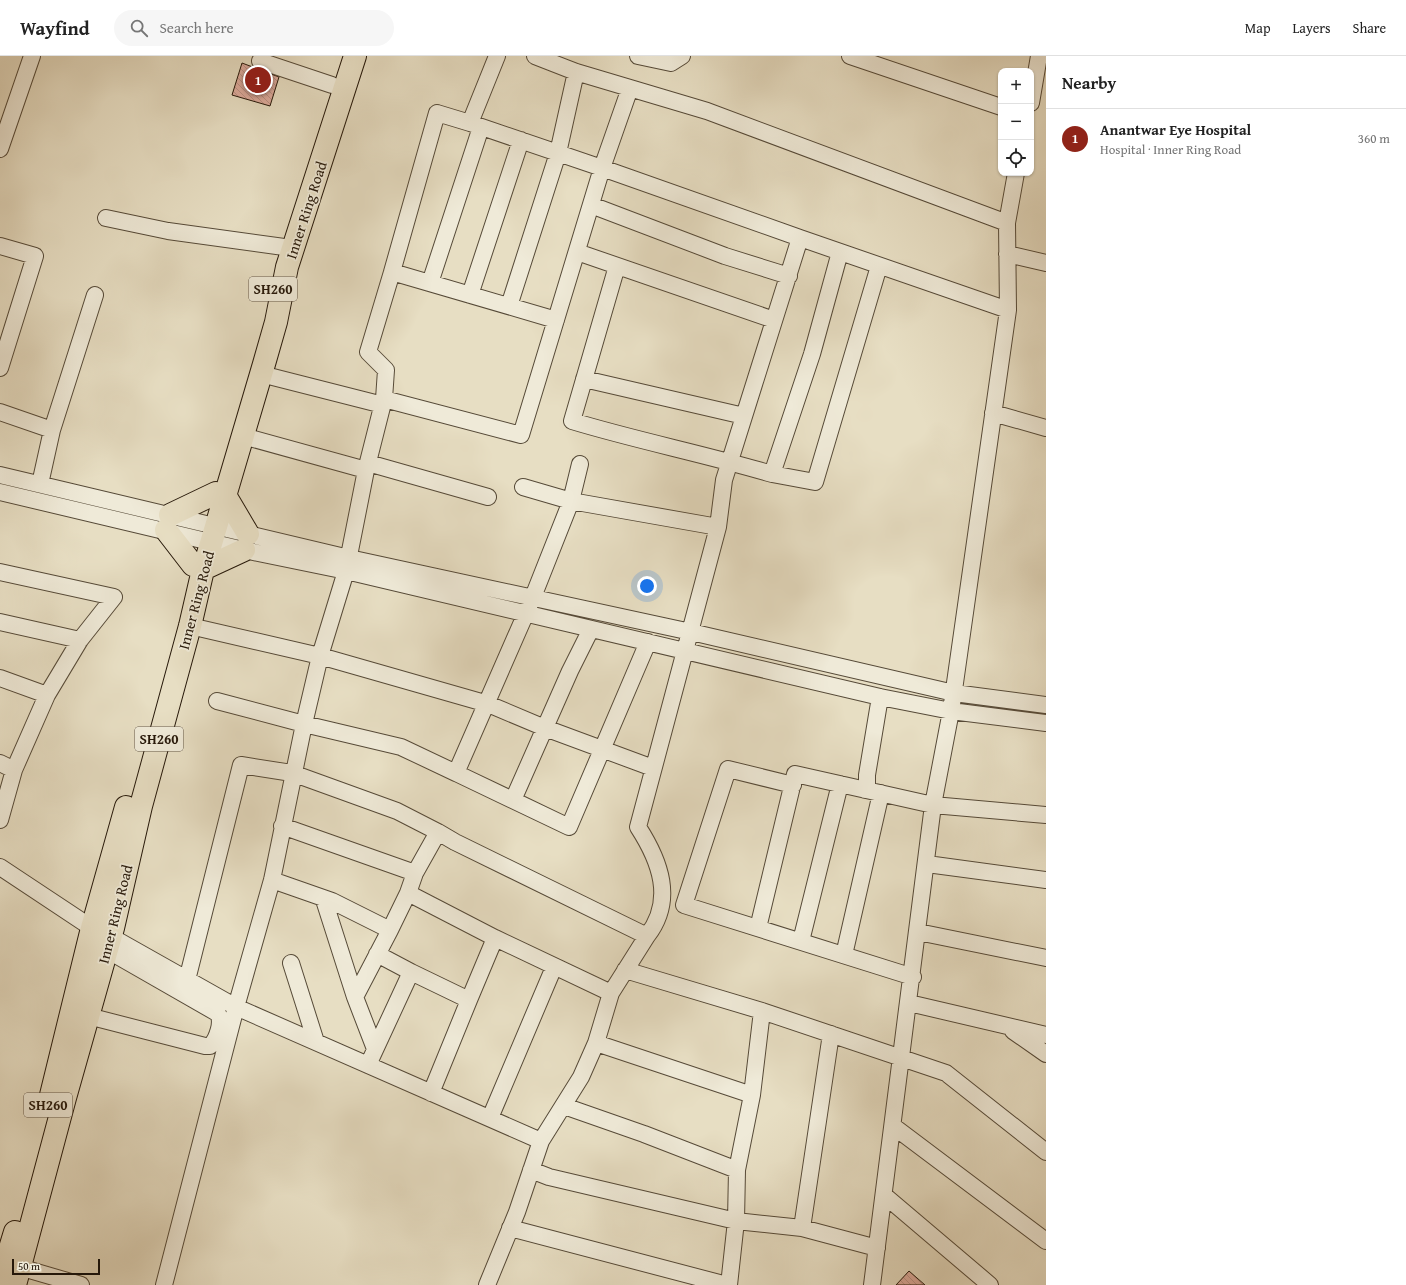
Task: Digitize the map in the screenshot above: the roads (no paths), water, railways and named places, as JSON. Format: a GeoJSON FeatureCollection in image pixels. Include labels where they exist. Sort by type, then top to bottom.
{"type":"FeatureCollection","features":[{"type":"Feature","properties":{"kind":"highway","name":"Inner Ring Road"},"geometry":{"type":"LineString","coordinates":[[8,1271],[88,1016],[103,938],[198,567],[220,494],[284,247],[332,85],[343,56]]}},
{"type":"Feature","properties":{"kind":"highway","name":"Inner Ring Road"},"geometry":{"type":"LineString","coordinates":[[220,494],[243,436],[276,322],[287,267],[355,56]]}},
{"type":"Feature","properties":{"kind":"highway"},"geometry":{"type":"LineString","coordinates":[[220,494],[246,542],[198,567],[168,523],[220,494]]}},
{"type":"Feature","properties":{"kind":"highway","name":"Inner Ring Road"},"geometry":{"type":"LineString","coordinates":[[8,1271],[21,1217],[103,938],[190,626],[198,567]]}},
{"type":"Feature","properties":{"kind":"street"},"geometry":{"type":"LineString","coordinates":[[430,283],[475,125],[497,56]]}},
{"type":"Feature","properties":{"kind":"street"},"geometry":{"type":"LineString","coordinates":[[535,56],[576,72],[707,111],[1007,223]]}},
{"type":"Feature","properties":{"kind":"street"},"geometry":{"type":"LineString","coordinates":[[638,56],[671,63],[682,56]]}},
{"type":"Feature","properties":{"kind":"street"},"geometry":{"type":"LineString","coordinates":[[850,56],[998,106]]}},
{"type":"Feature","properties":{"kind":"street"},"geometry":{"type":"LineString","coordinates":[[1034,85],[1039,56]]}},
{"type":"Feature","properties":{"kind":"street"},"geometry":{"type":"LineString","coordinates":[[0,149],[28,57]]}},
{"type":"Feature","properties":{"kind":"street"},"geometry":{"type":"LineString","coordinates":[[260,61],[332,85]]}},
{"type":"Feature","properties":{"kind":"street"},"geometry":{"type":"LineString","coordinates":[[509,306],[558,153],[576,72]]}},
{"type":"Feature","properties":{"kind":"street"},"geometry":{"type":"LineString","coordinates":[[261,374],[521,435],[602,168],[630,88]]}},
{"type":"Feature","properties":{"kind":"street"},"geometry":{"type":"LineString","coordinates":[[164,1285],[236,1007],[272,880],[292,773],[320,656],[347,565],[367,467],[383,402],[386,370],[368,352],[437,114],[521,140],[1008,310]]}},
{"type":"Feature","properties":{"kind":"street"},"geometry":{"type":"LineString","coordinates":[[470,295],[521,140]]}},
{"type":"Feature","properties":{"kind":"street"},"geometry":{"type":"LineString","coordinates":[[873,1285],[913,977],[933,805],[954,693],[1008,310],[1007,223],[1015,176]]}},
{"type":"Feature","properties":{"kind":"street"},"geometry":{"type":"LineString","coordinates":[[591,205],[725,256],[788,276]]}},
{"type":"Feature","properties":{"kind":"street"},"geometry":{"type":"LineString","coordinates":[[106,218],[168,231],[284,247]]}},
{"type":"Feature","properties":{"kind":"street"},"geometry":{"type":"LineString","coordinates":[[487,1285],[510,1228],[541,1141],[581,1077],[596,1043],[611,993],[654,927],[661,903],[662,877],[652,848],[638,827],[718,527],[724,480],[800,238]]}},
{"type":"Feature","properties":{"kind":"street"},"geometry":{"type":"LineString","coordinates":[[0,246],[35,256],[0,368]]}},
{"type":"Feature","properties":{"kind":"street"},"geometry":{"type":"LineString","coordinates":[[577,252],[774,320]]}},
{"type":"Feature","properties":{"kind":"street"},"geometry":{"type":"LineString","coordinates":[[772,474],[812,354],[840,252]]}},
{"type":"Feature","properties":{"kind":"street"},"geometry":{"type":"LineString","coordinates":[[1007,254],[1046,263]]}},
{"type":"Feature","properties":{"kind":"street"},"geometry":{"type":"LineString","coordinates":[[617,266],[572,421],[621,436],[730,462],[772,474],[815,482],[879,266]]}},
{"type":"Feature","properties":{"kind":"street"},"geometry":{"type":"LineString","coordinates":[[392,272],[556,320]]}},
{"type":"Feature","properties":{"kind":"street"},"geometry":{"type":"LineString","coordinates":[[40,484],[52,430],[95,295]]}},
{"type":"Feature","properties":{"kind":"street"},"geometry":{"type":"LineString","coordinates":[[584,379],[744,416]]}},
{"type":"Feature","properties":{"kind":"street"},"geometry":{"type":"LineString","coordinates":[[0,412],[52,430]]}},
{"type":"Feature","properties":{"kind":"street"},"geometry":{"type":"LineString","coordinates":[[993,413],[1046,428]]}},
{"type":"Feature","properties":{"kind":"street"},"geometry":{"type":"LineString","coordinates":[[243,436],[488,497]]}},
{"type":"Feature","properties":{"kind":"street"},"geometry":{"type":"LineString","coordinates":[[456,773],[488,704],[533,597],[571,501],[580,464]]}},
{"type":"Feature","properties":{"kind":"street"},"geometry":{"type":"LineString","coordinates":[[0,475],[40,484],[168,523],[347,565],[526,614],[880,697],[951,711],[1046,722]]}},
{"type":"Feature","properties":{"kind":"street"},"geometry":{"type":"LineString","coordinates":[[522,487],[571,501],[718,527]]}},
{"type":"Feature","properties":{"kind":"street"},"geometry":{"type":"LineString","coordinates":[[0,492],[168,523]]}},
{"type":"Feature","properties":{"kind":"street"},"geometry":{"type":"LineString","coordinates":[[347,565],[533,597],[954,693],[1046,705]]}},
{"type":"Feature","properties":{"kind":"street"},"geometry":{"type":"LineString","coordinates":[[0,572],[114,597],[80,640],[47,695],[7,767],[0,820]]}},
{"type":"Feature","properties":{"kind":"street"},"geometry":{"type":"LineString","coordinates":[[0,622],[80,640]]}},
{"type":"Feature","properties":{"kind":"street"},"geometry":{"type":"LineString","coordinates":[[190,626],[320,656],[488,704],[545,728],[653,768]]}},
{"type":"Feature","properties":{"kind":"street"},"geometry":{"type":"LineString","coordinates":[[513,800],[570,671],[591,629]]}},
{"type":"Feature","properties":{"kind":"street"},"geometry":{"type":"LineString","coordinates":[[217,701],[400,747],[570,827],[648,642]]}},
{"type":"Feature","properties":{"kind":"street"},"geometry":{"type":"LineString","coordinates":[[0,678],[47,695]]}},
{"type":"Feature","properties":{"kind":"street"},"geometry":{"type":"LineString","coordinates":[[864,790],[868,790],[867,775],[880,697]]}},
{"type":"Feature","properties":{"kind":"street"},"geometry":{"type":"LineString","coordinates":[[188,980],[241,765],[292,773],[397,811],[455,842],[647,936]]}},
{"type":"Feature","properties":{"kind":"street"},"geometry":{"type":"LineString","coordinates":[[793,785],[728,769],[684,905],[913,977]]}},
{"type":"Feature","properties":{"kind":"street"},"geometry":{"type":"LineString","coordinates":[[758,928],[795,774],[933,805],[1046,815]]}},
{"type":"Feature","properties":{"kind":"street"},"geometry":{"type":"LineString","coordinates":[[801,941],[840,784]]}},
{"type":"Feature","properties":{"kind":"street"},"geometry":{"type":"LineString","coordinates":[[844,955],[881,793]]}},
{"type":"Feature","properties":{"kind":"street"},"geometry":{"type":"LineString","coordinates":[[282,826],[415,873]]}},
{"type":"Feature","properties":{"kind":"street"},"geometry":{"type":"LineString","coordinates":[[355,997],[408,893],[415,873],[438,832]]}},
{"type":"Feature","properties":{"kind":"street"},"geometry":{"type":"LineString","coordinates":[[927,864],[1046,880]]}},
{"type":"Feature","properties":{"kind":"street"},"geometry":{"type":"LineString","coordinates":[[0,867],[103,938],[217,1013],[220,1016],[220,1021],[214,1043],[210,1046],[205,1046],[88,1016]]}},
{"type":"Feature","properties":{"kind":"street"},"geometry":{"type":"LineString","coordinates":[[272,880],[324,900],[332,901],[390,930]]}},
{"type":"Feature","properties":{"kind":"street"},"geometry":{"type":"LineString","coordinates":[[408,893],[495,938],[611,993]]}},
{"type":"Feature","properties":{"kind":"street"},"geometry":{"type":"LineString","coordinates":[[324,900],[355,997],[375,1049]]}},
{"type":"Feature","properties":{"kind":"street"},"geometry":{"type":"LineString","coordinates":[[918,932],[1046,958]]}},
{"type":"Feature","properties":{"kind":"street"},"geometry":{"type":"LineString","coordinates":[[103,938],[188,980],[236,1007],[541,1141]]}},
{"type":"Feature","properties":{"kind":"street"},"geometry":{"type":"LineString","coordinates":[[431,1092],[495,938]]}},
{"type":"Feature","properties":{"kind":"street"},"geometry":{"type":"LineString","coordinates":[[377,954],[469,1000]]}},
{"type":"Feature","properties":{"kind":"street"},"geometry":{"type":"LineString","coordinates":[[291,963],[316,1042]]}},
{"type":"Feature","properties":{"kind":"street"},"geometry":{"type":"LineString","coordinates":[[490,1118],[554,967]]}},
{"type":"Feature","properties":{"kind":"street"},"geometry":{"type":"LineString","coordinates":[[625,970],[762,1011],[946,1073],[1046,1152]]}},
{"type":"Feature","properties":{"kind":"street"},"geometry":{"type":"LineString","coordinates":[[368,1065],[411,972]]}},
{"type":"Feature","properties":{"kind":"street"},"geometry":{"type":"LineString","coordinates":[[909,1003],[1046,1035]]}},
{"type":"Feature","properties":{"kind":"street"},"geometry":{"type":"LineString","coordinates":[[510,1228],[728,1285],[736,1221],[737,1170],[752,1095],[762,1011]]}},
{"type":"Feature","properties":{"kind":"street"},"geometry":{"type":"LineString","coordinates":[[1008,1026],[1046,1054]]}},
{"type":"Feature","properties":{"kind":"street"},"geometry":{"type":"LineString","coordinates":[[802,1228],[831,1034]]}},
{"type":"Feature","properties":{"kind":"street"},"geometry":{"type":"LineString","coordinates":[[596,1043],[752,1095]]}},
{"type":"Feature","properties":{"kind":"street"},"geometry":{"type":"LineString","coordinates":[[564,1106],[644,1134],[737,1170]]}},
{"type":"Feature","properties":{"kind":"street"},"geometry":{"type":"LineString","coordinates":[[893,1126],[1046,1241]]}},
{"type":"Feature","properties":{"kind":"street"},"geometry":{"type":"LineString","coordinates":[[531,1170],[549,1177],[736,1221],[802,1228],[877,1248]]}},
{"type":"Feature","properties":{"kind":"street"},"geometry":{"type":"LineString","coordinates":[[884,1195],[990,1285]]}},
{"type":"Feature","properties":{"kind":"street"},"geometry":{"type":"LineString","coordinates":[[8,1271],[81,1285]]}},
{"type":"Feature","properties":{"kind":"place","name":"Anantwar Eye Hospital"},"geometry":{"type":"Point","coordinates":[258,80]}}]}
